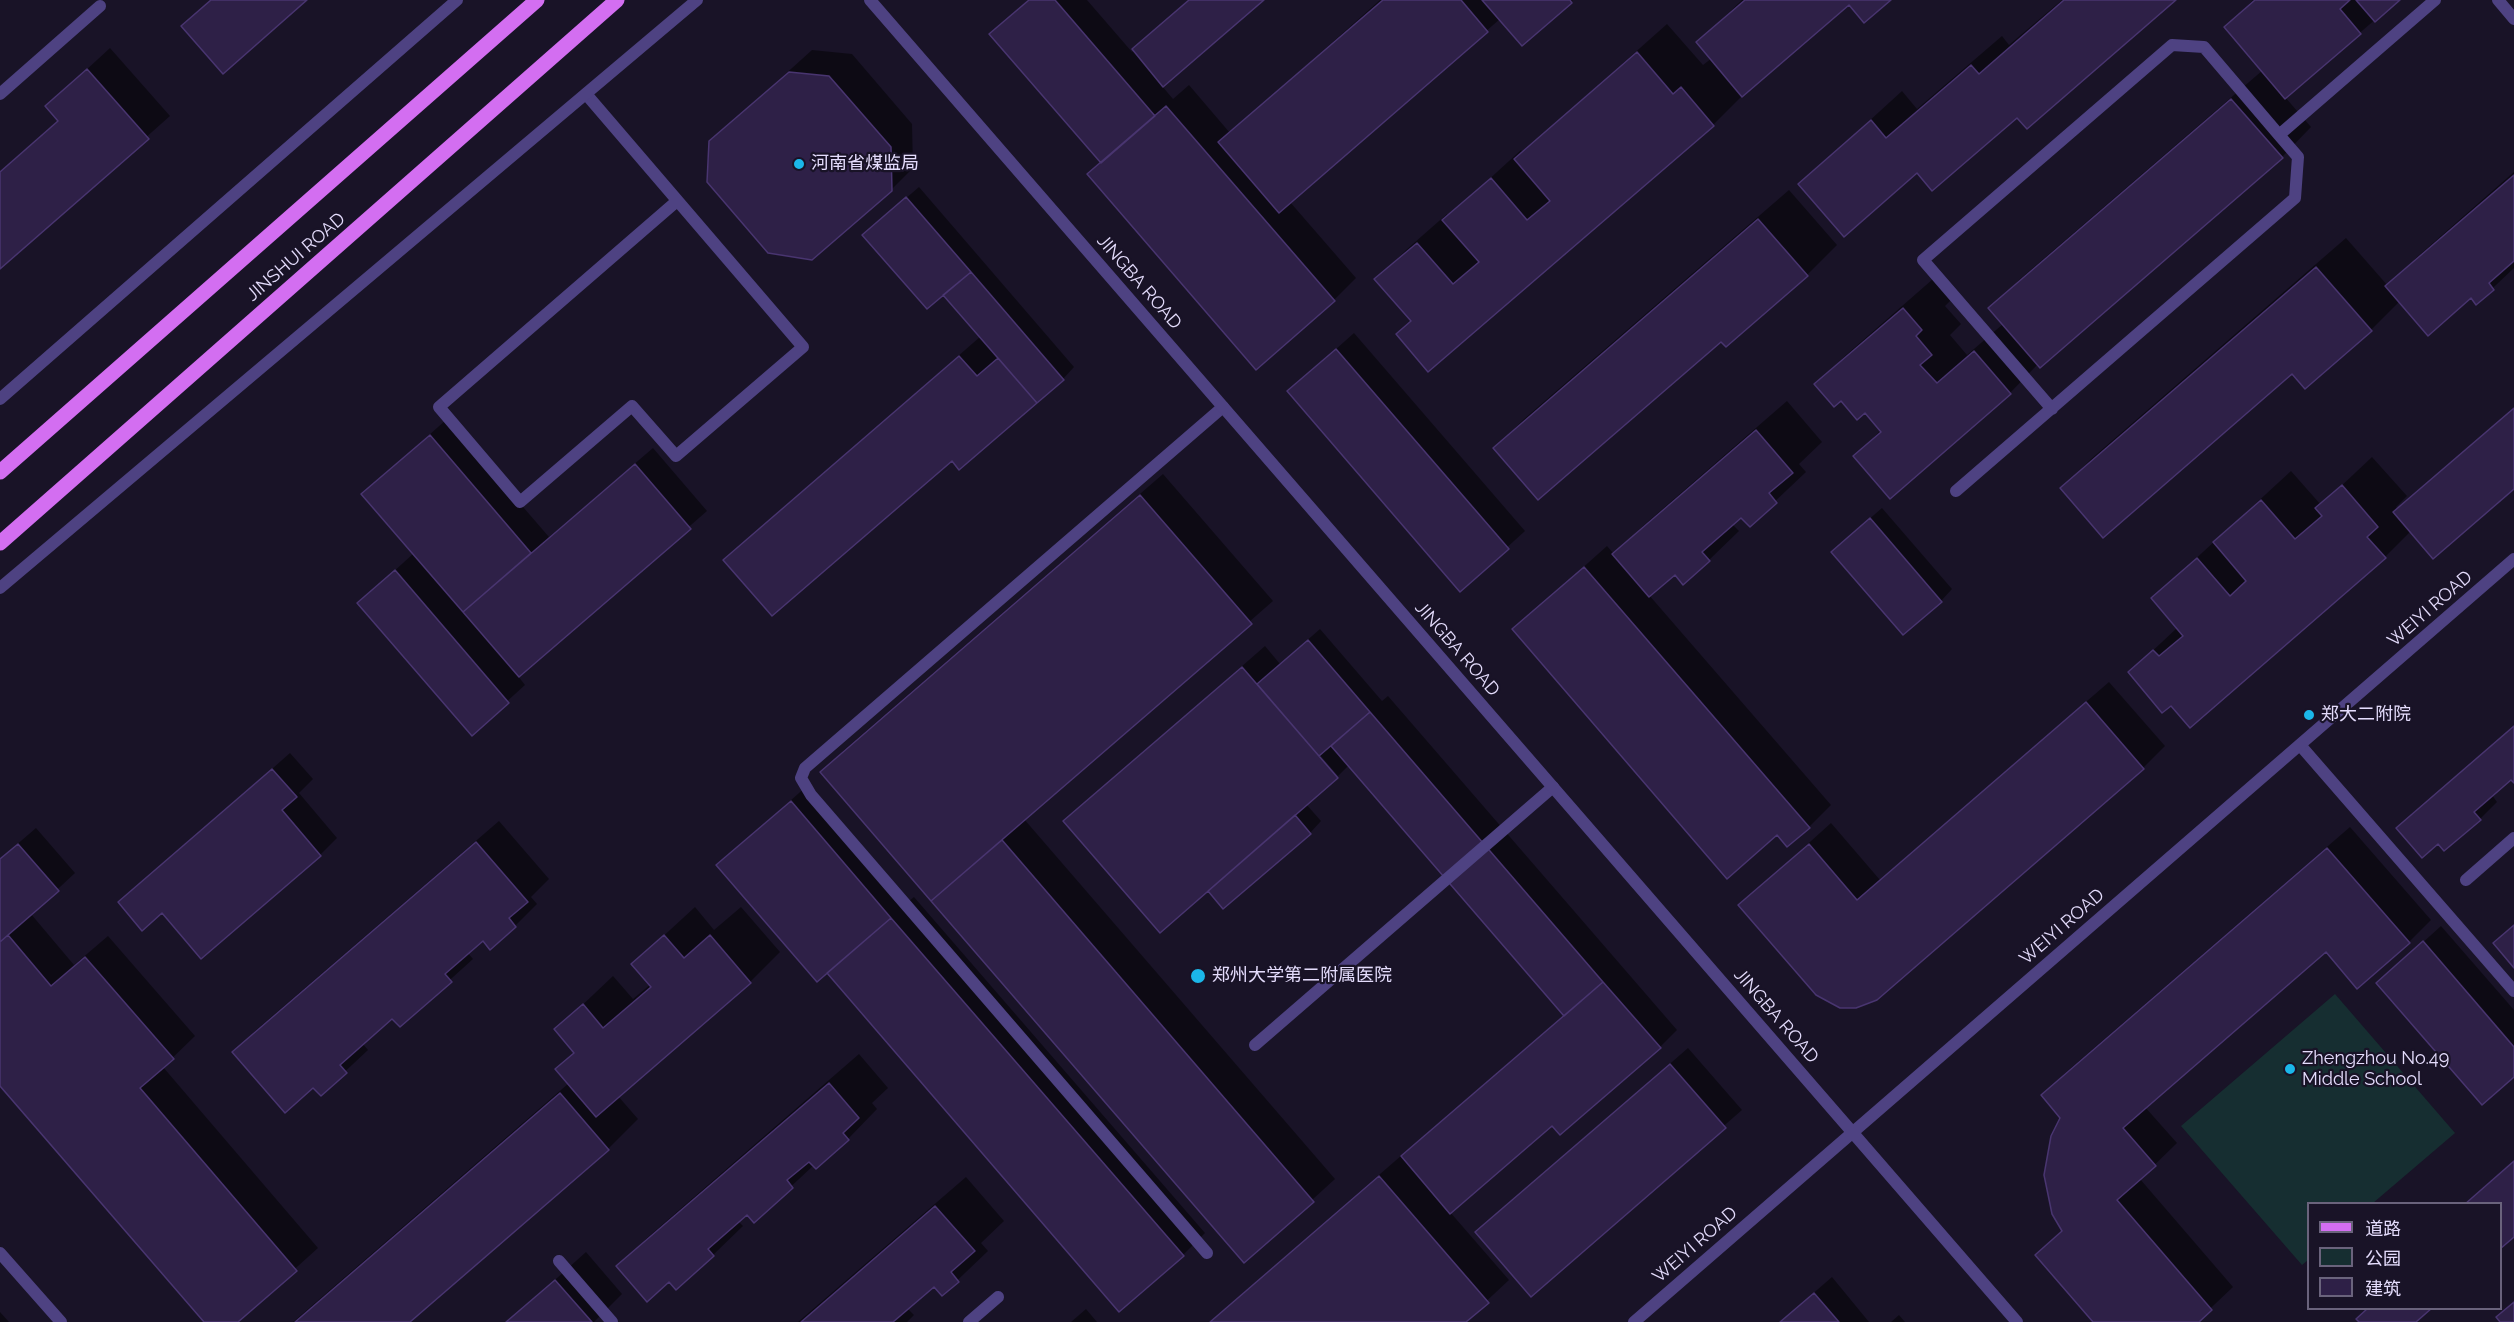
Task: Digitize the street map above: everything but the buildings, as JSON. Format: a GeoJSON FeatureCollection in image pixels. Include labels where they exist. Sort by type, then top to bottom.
{"type":"FeatureCollection","features":[{"type":"Feature","properties":{"kind":"main road","name":"JINSHUI ROAD"},"geometry":{"type":"LineString","coordinates":[[0,472],[537,0]]}},
{"type":"Feature","properties":{"kind":"main road","name":"JINSHUI ROAD"},"geometry":{"type":"LineString","coordinates":[[0,543],[617,0]]}},
{"type":"Feature","properties":{"kind":"street"},"geometry":{"type":"LineString","coordinates":[[0,399],[458,0]]}},
{"type":"Feature","properties":{"kind":"street"},"geometry":{"type":"LineString","coordinates":[[0,588],[697,0]]}},
{"type":"Feature","properties":{"kind":"street","name":"JINGBA ROAD"},"geometry":{"type":"LineString","coordinates":[[870,0],[2018,1322]]}},
{"type":"Feature","properties":{"kind":"street"},"geometry":{"type":"LineString","coordinates":[[2279,135],[2436,0]]}},
{"type":"Feature","properties":{"kind":"street"},"geometry":{"type":"LineString","coordinates":[[2498,0],[2514,19]]}},
{"type":"Feature","properties":{"kind":"street"},"geometry":{"type":"LineString","coordinates":[[0,94],[99,6]]}},
{"type":"Feature","properties":{"kind":"street"},"geometry":{"type":"LineString","coordinates":[[1956,491],[2052,409],[2295,198],[2298,157],[2204,47],[2172,45],[1923,260],[2052,409]]}},
{"type":"Feature","properties":{"kind":"street"},"geometry":{"type":"LineString","coordinates":[[586,94],[803,347],[676,456],[633,406],[520,502],[439,407],[677,201]]}},
{"type":"Feature","properties":{"kind":"street"},"geometry":{"type":"LineString","coordinates":[[1207,1253],[819,804],[801,778],[805,768],[1223,407]]}},
{"type":"Feature","properties":{"kind":"street","name":"WEIYI ROAD"},"geometry":{"type":"LineString","coordinates":[[1634,1322],[2514,559]]}},
{"type":"Feature","properties":{"kind":"street"},"geometry":{"type":"LineString","coordinates":[[2300,745],[2514,991]]}},
{"type":"Feature","properties":{"kind":"street"},"geometry":{"type":"LineString","coordinates":[[1255,1045],[1553,787]]}},
{"type":"Feature","properties":{"kind":"street"},"geometry":{"type":"LineString","coordinates":[[2466,880],[2514,838]]}},
{"type":"Feature","properties":{"kind":"street"},"geometry":{"type":"LineString","coordinates":[[0,1253],[60,1322]]}},
{"type":"Feature","properties":{"kind":"street"},"geometry":{"type":"LineString","coordinates":[[559,1261],[612,1322]]}},
{"type":"Feature","properties":{"kind":"street"},"geometry":{"type":"LineString","coordinates":[[969,1322],[998,1297]]}},
{"type":"Feature","properties":{"kind":"green space"},"geometry":{"type":"Polygon","coordinates":[[[2335,994],[2455,1133],[2374,1202],[2307,1202],[2307,1261],[2302,1265],[2181,1126],[2335,994]]]}},
{"type":"Feature","properties":{"kind":"place","name":"河南省煤监局"},"geometry":{"type":"Point","coordinates":[799,164]}},
{"type":"Feature","properties":{"kind":"place","name":"郑大二附院"},"geometry":{"type":"Point","coordinates":[2309,715]}},
{"type":"Feature","properties":{"kind":"place","name":"郑州大学第二附属医院"},"geometry":{"type":"Point","coordinates":[1198,976]}},
{"type":"Feature","properties":{"kind":"place","name":"Zhengzhou No.49 Middle School"},"geometry":{"type":"Point","coordinates":[2290,1069]}}]}
